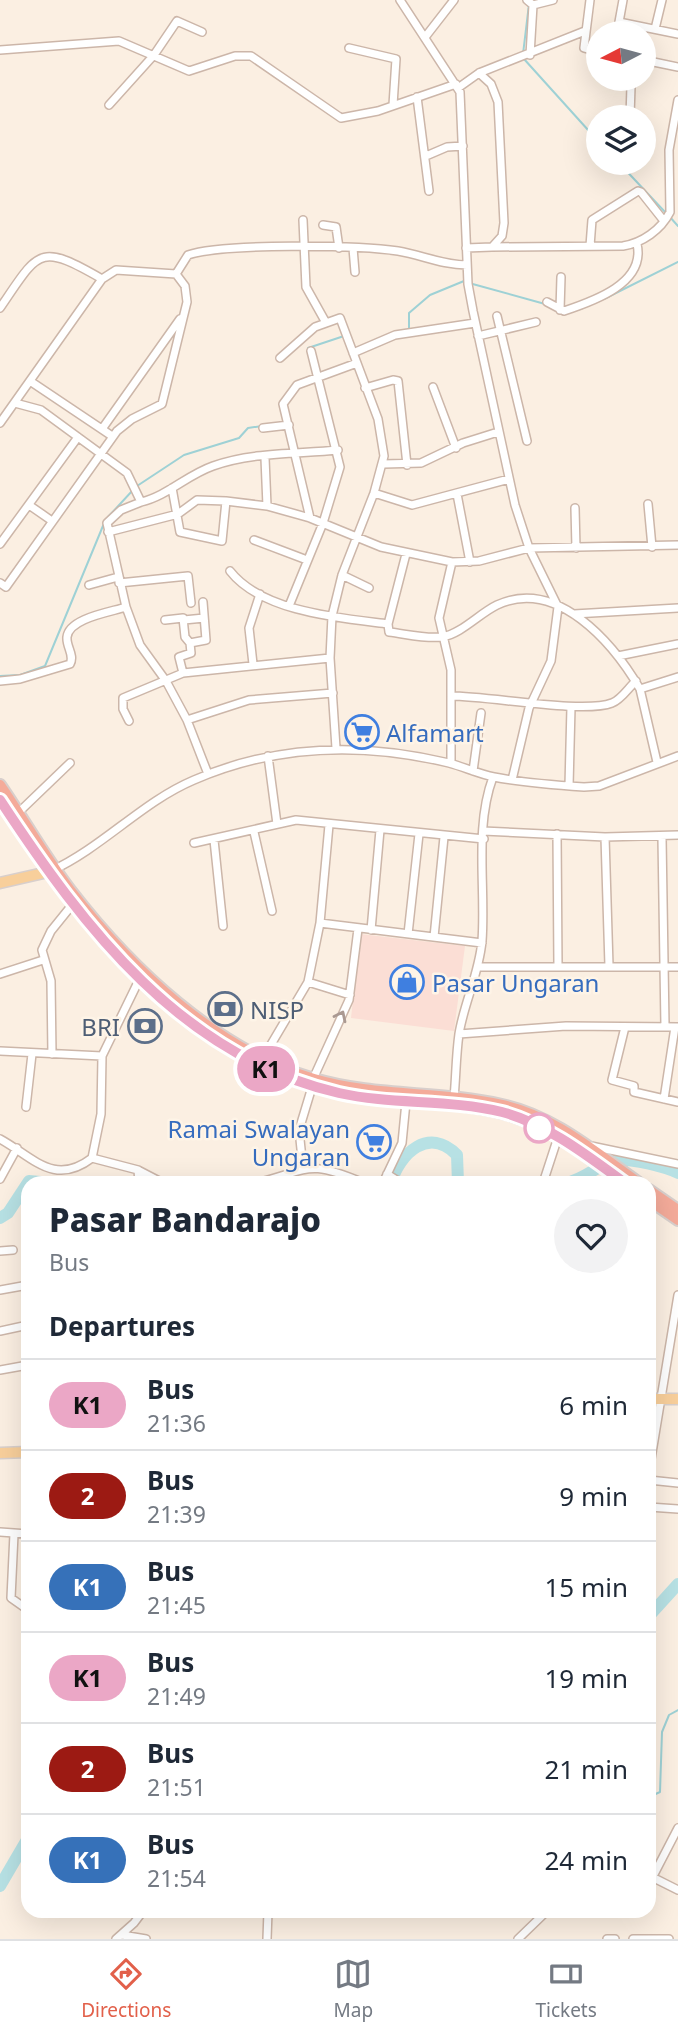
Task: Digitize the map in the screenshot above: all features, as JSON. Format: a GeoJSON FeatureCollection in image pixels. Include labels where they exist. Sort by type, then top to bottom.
{"type":"FeatureCollection","features":[{"type":"Feature","properties":{"kind":"highway"},"geometry":{"type":"LineString","coordinates":[[0,785],[19,812],[72,905],[139,980],[220,1045],[274,1073],[313,1083],[406,1102],[500,1112],[558,1137],[619,1176]]}},
{"type":"Feature","properties":{"kind":"highway"},"geometry":{"type":"LineString","coordinates":[[0,800],[51,871],[144,972],[218,1032],[313,1083],[454,1098],[518,1109],[587,1145],[621,1176]]}},
{"type":"Feature","properties":{"kind":"highway"},"geometry":{"type":"LineString","coordinates":[[656,1195],[678,1210]]}},
{"type":"Feature","properties":{"kind":"highway"},"geometry":{"type":"LineString","coordinates":[[656,1205],[678,1220]]}},
{"type":"Feature","properties":{"kind":"main road"},"geometry":{"type":"LineString","coordinates":[[0,883],[51,871]]}},
{"type":"Feature","properties":{"kind":"main road"},"geometry":{"type":"LineString","coordinates":[[656,1399],[678,1399]]}},
{"type":"Feature","properties":{"kind":"main road"},"geometry":{"type":"LineString","coordinates":[[0,1453],[21,1452]]}},
{"type":"Feature","properties":{"kind":"street"},"geometry":{"type":"LineString","coordinates":[[400,0],[457,86],[463,107],[466,248],[475,323],[509,479],[529,548],[558,607],[551,661],[522,730],[512,780]]}},
{"type":"Feature","properties":{"kind":"street"},"geometry":{"type":"LineString","coordinates":[[426,36],[454,0]]}},
{"type":"Feature","properties":{"kind":"street"},"geometry":{"type":"LineString","coordinates":[[526,56],[530,3],[553,0]]}},
{"type":"Feature","properties":{"kind":"street"},"geometry":{"type":"LineString","coordinates":[[586,49],[585,31],[590,0]]}},
{"type":"Feature","properties":{"kind":"street"},"geometry":{"type":"LineString","coordinates":[[619,21],[623,0]]}},
{"type":"Feature","properties":{"kind":"street"},"geometry":{"type":"LineString","coordinates":[[656,25],[662,0]]}},
{"type":"Feature","properties":{"kind":"street"},"geometry":{"type":"LineString","coordinates":[[109,106],[154,55],[177,21],[202,32]]}},
{"type":"Feature","properties":{"kind":"street"},"geometry":{"type":"LineString","coordinates":[[656,29],[678,34]]}},
{"type":"Feature","properties":{"kind":"street"},"geometry":{"type":"LineString","coordinates":[[0,50],[125,42],[190,71],[235,55],[251,56],[341,118],[364,115],[457,86],[479,73],[585,31]]}},
{"type":"Feature","properties":{"kind":"street"},"geometry":{"type":"LineString","coordinates":[[349,48],[396,60],[393,105]]}},
{"type":"Feature","properties":{"kind":"street"},"geometry":{"type":"LineString","coordinates":[[656,63],[678,67]]}},
{"type":"Feature","properties":{"kind":"street"},"geometry":{"type":"LineString","coordinates":[[479,73],[494,90],[500,125],[504,223],[502,236],[492,247]]}},
{"type":"Feature","properties":{"kind":"street"},"geometry":{"type":"LineString","coordinates":[[417,97],[429,191]]}},
{"type":"Feature","properties":{"kind":"street"},"geometry":{"type":"LineString","coordinates":[[466,248],[638,244],[668,216],[669,150],[678,100]]}},
{"type":"Feature","properties":{"kind":"street"},"geometry":{"type":"LineString","coordinates":[[426,156],[447,147],[463,146]]}},
{"type":"Feature","properties":{"kind":"street"},"geometry":{"type":"LineString","coordinates":[[590,246],[592,220],[638,191],[668,216],[678,220]]}},
{"type":"Feature","properties":{"kind":"street"},"geometry":{"type":"LineString","coordinates":[[303,220],[306,288],[325,321]]}},
{"type":"Feature","properties":{"kind":"street"},"geometry":{"type":"LineString","coordinates":[[323,225],[336,227],[339,248]]}},
{"type":"Feature","properties":{"kind":"street"},"geometry":{"type":"LineString","coordinates":[[547,302],[560,310],[570,309],[621,285],[636,267],[638,244]]}},
{"type":"Feature","properties":{"kind":"street"},"geometry":{"type":"LineString","coordinates":[[176,274],[184,259],[201,251],[353,248],[400,251],[450,265],[467,265]]}},
{"type":"Feature","properties":{"kind":"street"},"geometry":{"type":"LineString","coordinates":[[353,248],[355,272]]}},
{"type":"Feature","properties":{"kind":"street"},"geometry":{"type":"LineString","coordinates":[[0,308],[31,262],[40,257],[68,259],[102,279]]}},
{"type":"Feature","properties":{"kind":"street"},"geometry":{"type":"LineString","coordinates":[[0,423],[102,279],[116,270],[176,274]]}},
{"type":"Feature","properties":{"kind":"street"},"geometry":{"type":"LineString","coordinates":[[0,595],[3,585],[112,436],[132,419],[162,404],[187,292],[176,274]]}},
{"type":"Feature","properties":{"kind":"street"},"geometry":{"type":"LineString","coordinates":[[560,310],[561,277]]}},
{"type":"Feature","properties":{"kind":"street"},"geometry":{"type":"LineString","coordinates":[[102,429],[183,316]]}},
{"type":"Feature","properties":{"kind":"street"},"geometry":{"type":"LineString","coordinates":[[497,316],[527,441]]}},
{"type":"Feature","properties":{"kind":"street"},"geometry":{"type":"LineString","coordinates":[[280,358],[325,321],[335,317],[342,320],[381,428],[384,464],[342,575],[332,616],[330,658],[336,748]]}},
{"type":"Feature","properties":{"kind":"street"},"geometry":{"type":"LineString","coordinates":[[478,336],[536,322]]}},
{"type":"Feature","properties":{"kind":"street"},"geometry":{"type":"LineString","coordinates":[[352,351],[395,335],[475,323]]}},
{"type":"Feature","properties":{"kind":"street"},"geometry":{"type":"LineString","coordinates":[[289,606],[323,523],[340,467],[312,351]]}},
{"type":"Feature","properties":{"kind":"street"},"geometry":{"type":"LineString","coordinates":[[310,518],[297,454],[284,411],[285,399],[297,385],[357,363]]}},
{"type":"Feature","properties":{"kind":"street"},"geometry":{"type":"LineString","coordinates":[[30,381],[112,436]]}},
{"type":"Feature","properties":{"kind":"street"},"geometry":{"type":"LineString","coordinates":[[365,388],[398,381],[407,465]]}},
{"type":"Feature","properties":{"kind":"street"},"geometry":{"type":"LineString","coordinates":[[433,387],[456,448]]}},
{"type":"Feature","properties":{"kind":"street"},"geometry":{"type":"LineString","coordinates":[[15,403],[41,410],[127,474],[141,502]]}},
{"type":"Feature","properties":{"kind":"street"},"geometry":{"type":"LineString","coordinates":[[263,428],[289,425]]}},
{"type":"Feature","properties":{"kind":"street"},"geometry":{"type":"LineString","coordinates":[[384,464],[421,463],[498,432]]}},
{"type":"Feature","properties":{"kind":"street"},"geometry":{"type":"LineString","coordinates":[[0,544],[78,437]]}},
{"type":"Feature","properties":{"kind":"street"},"geometry":{"type":"LineString","coordinates":[[208,774],[187,720],[166,681],[145,656],[125,607],[109,537],[110,518],[172,488],[191,475],[223,463],[338,450]]}},
{"type":"Feature","properties":{"kind":"street"},"geometry":{"type":"LineString","coordinates":[[265,458],[269,495],[267,506]]}},
{"type":"Feature","properties":{"kind":"street"},"geometry":{"type":"LineString","coordinates":[[374,493],[412,505],[509,479]]}},
{"type":"Feature","properties":{"kind":"street"},"geometry":{"type":"LineString","coordinates":[[172,488],[181,533],[222,541],[226,501]]}},
{"type":"Feature","properties":{"kind":"street"},"geometry":{"type":"LineString","coordinates":[[457,494],[470,562]]}},
{"type":"Feature","properties":{"kind":"street"},"geometry":{"type":"LineString","coordinates":[[109,537],[178,514],[197,500],[267,506],[310,518],[356,539],[406,554],[452,562],[470,562],[529,548],[678,545]]}},
{"type":"Feature","properties":{"kind":"street"},"geometry":{"type":"LineString","coordinates":[[648,504],[652,547]]}},
{"type":"Feature","properties":{"kind":"street"},"geometry":{"type":"LineString","coordinates":[[29,505],[52,521]]}},
{"type":"Feature","properties":{"kind":"street"},"geometry":{"type":"LineString","coordinates":[[575,508],[576,548]]}},
{"type":"Feature","properties":{"kind":"street"},"geometry":{"type":"LineString","coordinates":[[254,540],[307,560]]}},
{"type":"Feature","properties":{"kind":"street"},"geometry":{"type":"LineString","coordinates":[[406,554],[388,624],[389,632],[444,637],[497,605],[522,596],[573,614],[618,656],[636,681],[657,762]]}},
{"type":"Feature","properties":{"kind":"street"},"geometry":{"type":"LineString","coordinates":[[451,763],[450,660],[439,618],[452,562]]}},
{"type":"Feature","properties":{"kind":"street"},"geometry":{"type":"LineString","coordinates":[[230,571],[260,594],[289,606],[332,616],[388,624]]}},
{"type":"Feature","properties":{"kind":"street"},"geometry":{"type":"LineString","coordinates":[[342,575],[369,588]]}},
{"type":"Feature","properties":{"kind":"street"},"geometry":{"type":"LineString","coordinates":[[89,585],[118,580],[188,576],[191,603]]}},
{"type":"Feature","properties":{"kind":"street"},"geometry":{"type":"LineString","coordinates":[[253,664],[249,628],[260,594]]}},
{"type":"Feature","properties":{"kind":"street"},"geometry":{"type":"LineString","coordinates":[[190,643],[206,641],[203,602]]}},
{"type":"Feature","properties":{"kind":"street"},"geometry":{"type":"LineString","coordinates":[[0,681],[20,679],[70,664],[73,658],[67,640],[71,628],[79,622],[125,607]]}},
{"type":"Feature","properties":{"kind":"street"},"geometry":{"type":"LineString","coordinates":[[573,614],[678,608]]}},
{"type":"Feature","properties":{"kind":"street"},"geometry":{"type":"LineString","coordinates":[[165,620],[204,618]]}},
{"type":"Feature","properties":{"kind":"street"},"geometry":{"type":"LineString","coordinates":[[183,673],[179,657],[191,653],[190,643],[185,637],[184,620]]}},
{"type":"Feature","properties":{"kind":"street"},"geometry":{"type":"LineString","coordinates":[[618,656],[678,644]]}},
{"type":"Feature","properties":{"kind":"street"},"geometry":{"type":"LineString","coordinates":[[130,722],[122,699],[183,673],[330,658]]}},
{"type":"Feature","properties":{"kind":"street"},"geometry":{"type":"LineString","coordinates":[[640,689],[678,677]]}},
{"type":"Feature","properties":{"kind":"street"},"geometry":{"type":"LineString","coordinates":[[451,696],[532,701],[571,707],[614,703],[636,681]]}},
{"type":"Feature","properties":{"kind":"street"},"geometry":{"type":"LineString","coordinates":[[187,720],[249,700],[333,693]]}},
{"type":"Feature","properties":{"kind":"street"},"geometry":{"type":"LineString","coordinates":[[569,786],[571,707]]}},
{"type":"Feature","properties":{"kind":"street"},"geometry":{"type":"LineString","coordinates":[[473,771],[481,713]]}},
{"type":"Feature","properties":{"kind":"street"},"geometry":{"type":"LineString","coordinates":[[51,871],[163,796],[208,774],[268,755],[336,748],[451,763],[493,777],[569,786],[599,786],[678,756]]}},
{"type":"Feature","properties":{"kind":"street"},"geometry":{"type":"LineString","coordinates":[[268,755],[277,824]]}},
{"type":"Feature","properties":{"kind":"street"},"geometry":{"type":"LineString","coordinates":[[19,812],[70,763]]}},
{"type":"Feature","properties":{"kind":"street"},"geometry":{"type":"LineString","coordinates":[[454,1098],[459,1034],[482,943],[486,801],[493,777]]}},
{"type":"Feature","properties":{"kind":"street"},"geometry":{"type":"LineString","coordinates":[[194,843],[254,832],[296,820],[444,837],[558,834],[662,838],[678,835]]}},
{"type":"Feature","properties":{"kind":"street"},"geometry":{"type":"LineString","coordinates":[[263,1058],[308,982],[320,923],[329,825]]}},
{"type":"Feature","properties":{"kind":"street"},"geometry":{"type":"LineString","coordinates":[[371,930],[380,830]]}},
{"type":"Feature","properties":{"kind":"street"},"geometry":{"type":"LineString","coordinates":[[254,832],[272,911]]}},
{"type":"Feature","properties":{"kind":"street"},"geometry":{"type":"LineString","coordinates":[[408,934],[419,834]]}},
{"type":"Feature","properties":{"kind":"street"},"geometry":{"type":"LineString","coordinates":[[558,834],[558,967]]}},
{"type":"Feature","properties":{"kind":"street"},"geometry":{"type":"LineString","coordinates":[[434,937],[444,837]]}},
{"type":"Feature","properties":{"kind":"street"},"geometry":{"type":"LineString","coordinates":[[606,837],[608,966]]}},
{"type":"Feature","properties":{"kind":"street"},"geometry":{"type":"LineString","coordinates":[[662,838],[667,967],[665,1026]]}},
{"type":"Feature","properties":{"kind":"street"},"geometry":{"type":"LineString","coordinates":[[214,840],[223,926]]}},
{"type":"Feature","properties":{"kind":"street"},"geometry":{"type":"LineString","coordinates":[[52,1054],[51,981],[42,950],[46,939],[72,905]]}},
{"type":"Feature","properties":{"kind":"street"},"geometry":{"type":"LineString","coordinates":[[320,923],[482,943]]}},
{"type":"Feature","properties":{"kind":"street"},"geometry":{"type":"LineString","coordinates":[[303,1168],[299,1130],[313,1083],[350,995],[358,929]]}},
{"type":"Feature","properties":{"kind":"street"},"geometry":{"type":"LineString","coordinates":[[0,974],[43,960]]}},
{"type":"Feature","properties":{"kind":"street"},"geometry":{"type":"LineString","coordinates":[[478,967],[678,967]]}},
{"type":"Feature","properties":{"kind":"street"},"geometry":{"type":"LineString","coordinates":[[0,1139],[40,1166],[60,1171],[74,1170],[92,1158],[102,1102],[103,1056],[139,980]]}},
{"type":"Feature","properties":{"kind":"street"},"geometry":{"type":"LineString","coordinates":[[308,982],[350,995]]}},
{"type":"Feature","properties":{"kind":"street"},"geometry":{"type":"LineString","coordinates":[[459,1034],[566,1026],[676,1027],[664,1099]]}},
{"type":"Feature","properties":{"kind":"street"},"geometry":{"type":"LineString","coordinates":[[625,1027],[612,1080],[634,1086],[634,1092],[678,1102]]}},
{"type":"Feature","properties":{"kind":"street"},"geometry":{"type":"LineString","coordinates":[[0,1051],[103,1056]]}},
{"type":"Feature","properties":{"kind":"street"},"geometry":{"type":"LineString","coordinates":[[26,1107],[32,1054]]}},
{"type":"Feature","properties":{"kind":"street"},"geometry":{"type":"LineString","coordinates":[[390,1176],[387,1174],[402,1143],[406,1102]]}},
{"type":"Feature","properties":{"kind":"street"},"geometry":{"type":"LineString","coordinates":[[546,1176],[558,1137]]}},
{"type":"Feature","properties":{"kind":"street"},"geometry":{"type":"LineString","coordinates":[[587,1145],[678,1164]]}},
{"type":"Feature","properties":{"kind":"street"},"geometry":{"type":"LineString","coordinates":[[0,1179],[17,1148]]}},
{"type":"Feature","properties":{"kind":"street"},"geometry":{"type":"LineString","coordinates":[[92,1158],[138,1170],[150,1176]]}},
{"type":"Feature","properties":{"kind":"street"},"geometry":{"type":"LineString","coordinates":[[278,1176],[303,1168],[330,1170],[346,1176]]}},
{"type":"Feature","properties":{"kind":"street"},"geometry":{"type":"LineString","coordinates":[[138,1170],[138,1176]]}},
{"type":"Feature","properties":{"kind":"street"},"geometry":{"type":"LineString","coordinates":[[0,1251],[13,1250]]}},
{"type":"Feature","properties":{"kind":"street"},"geometry":{"type":"LineString","coordinates":[[0,1290],[21,1286]]}},
{"type":"Feature","properties":{"kind":"street"},"geometry":{"type":"LineString","coordinates":[[656,1394],[678,1295]]}},
{"type":"Feature","properties":{"kind":"street"},"geometry":{"type":"LineString","coordinates":[[0,1331],[21,1326]]}},
{"type":"Feature","properties":{"kind":"street"},"geometry":{"type":"LineString","coordinates":[[0,1370],[21,1366]]}},
{"type":"Feature","properties":{"kind":"street"},"geometry":{"type":"LineString","coordinates":[[656,1481],[678,1483]]}},
{"type":"Feature","properties":{"kind":"street"},"geometry":{"type":"LineString","coordinates":[[656,1507],[678,1509]]}},
{"type":"Feature","properties":{"kind":"street"},"geometry":{"type":"LineString","coordinates":[[0,1532],[21,1534]]}},
{"type":"Feature","properties":{"kind":"street"},"geometry":{"type":"LineString","coordinates":[[13,1534],[11,1598],[21,1605]]}},
{"type":"Feature","properties":{"kind":"street"},"geometry":{"type":"LineString","coordinates":[[656,1873],[678,1828]]}},
{"type":"Feature","properties":{"kind":"street"},"geometry":{"type":"LineString","coordinates":[[656,1882],[678,1890]]}},
{"type":"Feature","properties":{"kind":"street"},"geometry":{"type":"LineString","coordinates":[[119,1937],[137,1918]]}},
{"type":"Feature","properties":{"kind":"street"},"geometry":{"type":"LineString","coordinates":[[267,1939],[268,1918]]}},
{"type":"Feature","properties":{"kind":"street"},"geometry":{"type":"LineString","coordinates":[[518,1939],[540,1918]]}},
{"type":"Feature","properties":{"kind":"street"},"geometry":{"type":"LineString","coordinates":[[119,1937],[146,1939]]}},
{"type":"Feature","properties":{"kind":"street"},"geometry":{"type":"LineString","coordinates":[[607,1939],[615,1939]]}},
{"type":"Feature","properties":{"kind":"street"},"geometry":{"type":"LineString","coordinates":[[633,1939],[669,1939]]}},
{"type":"Feature","properties":{"kind":"shaded area","name":"Pasar Ungaran"},"geometry":{"type":"Polygon","coordinates":[[[360,934],[465,946],[454,1031],[351,1018],[360,934]]]}},
{"type":"Feature","properties":{"kind":"waterway"},"geometry":{"type":"LineString","coordinates":[[523,54],[529,4]]}},
{"type":"Feature","properties":{"kind":"waterway"},"geometry":{"type":"LineString","coordinates":[[524,59],[586,128]]}},
{"type":"Feature","properties":{"kind":"waterway"},"geometry":{"type":"LineString","coordinates":[[630,175],[665,212]]}},
{"type":"Feature","properties":{"kind":"waterway"},"geometry":{"type":"LineString","coordinates":[[669,216],[678,226]]}},
{"type":"Feature","properties":{"kind":"waterway"},"geometry":{"type":"LineString","coordinates":[[604,299],[678,262]]}},
{"type":"Feature","properties":{"kind":"waterway"},"geometry":{"type":"LineString","coordinates":[[409,330],[409,313],[430,295],[464,281]]}},
{"type":"Feature","properties":{"kind":"waterway"},"geometry":{"type":"LineString","coordinates":[[469,283],[545,304]]}},
{"type":"Feature","properties":{"kind":"waterway"},"geometry":{"type":"LineString","coordinates":[[568,313],[583,308]]}},
{"type":"Feature","properties":{"kind":"waterway"},"geometry":{"type":"LineString","coordinates":[[308,348],[344,336]]}},
{"type":"Feature","properties":{"kind":"waterway"},"geometry":{"type":"LineString","coordinates":[[137,486],[184,455],[239,438],[248,428],[262,426]]}},
{"type":"Feature","properties":{"kind":"waterway"},"geometry":{"type":"LineString","coordinates":[[108,517],[133,490]]}},
{"type":"Feature","properties":{"kind":"waterway"},"geometry":{"type":"LineString","coordinates":[[0,676],[20,675],[45,666],[105,521]]}},
{"type":"Feature","properties":{"kind":"waterway"},"geometry":{"type":"LineString","coordinates":[[394,1176],[408,1153],[426,1143],[436,1143],[457,1155],[458,1176]]}},
{"type":"Feature","properties":{"kind":"waterway"},"geometry":{"type":"LineString","coordinates":[[583,1176],[617,1160],[630,1160],[678,1173]]}},
{"type":"Feature","properties":{"kind":"waterway"},"geometry":{"type":"LineString","coordinates":[[0,1218],[8,1213],[21,1193]]}},
{"type":"Feature","properties":{"kind":"waterway"},"geometry":{"type":"LineString","coordinates":[[656,1608],[678,1584]]}},
{"type":"Feature","properties":{"kind":"waterway"},"geometry":{"type":"LineString","coordinates":[[656,1794],[660,1792],[662,1732],[669,1715],[678,1710]]}},
{"type":"Feature","properties":{"kind":"waterway"},"geometry":{"type":"LineString","coordinates":[[0,1886],[21,1850]]}},
{"type":"Feature","properties":{"kind":"bus line","name":"K1"},"geometry":{"type":"LineString","coordinates":[[0,800],[64,895],[107,948],[139,980],[220,1045],[274,1073],[312,1087],[356,1096],[479,1108],[515,1116],[558,1137],[615,1176]]}},
{"type":"Feature","properties":{"kind":"place","name":"Alfamart"},"geometry":{"type":"Point","coordinates":[362,732]}},
{"type":"Feature","properties":{"kind":"place","name":"Pasar Ungaran"},"geometry":{"type":"Point","coordinates":[407,982]}},
{"type":"Feature","properties":{"kind":"place","name":"NISP"},"geometry":{"type":"Point","coordinates":[225,1009]}},
{"type":"Feature","properties":{"kind":"place","name":"BRI"},"geometry":{"type":"Point","coordinates":[145,1026]}},
{"type":"Feature","properties":{"kind":"place","name":"Ramai Swalayan Ungaran"},"geometry":{"type":"Point","coordinates":[374,1142]}}]}
